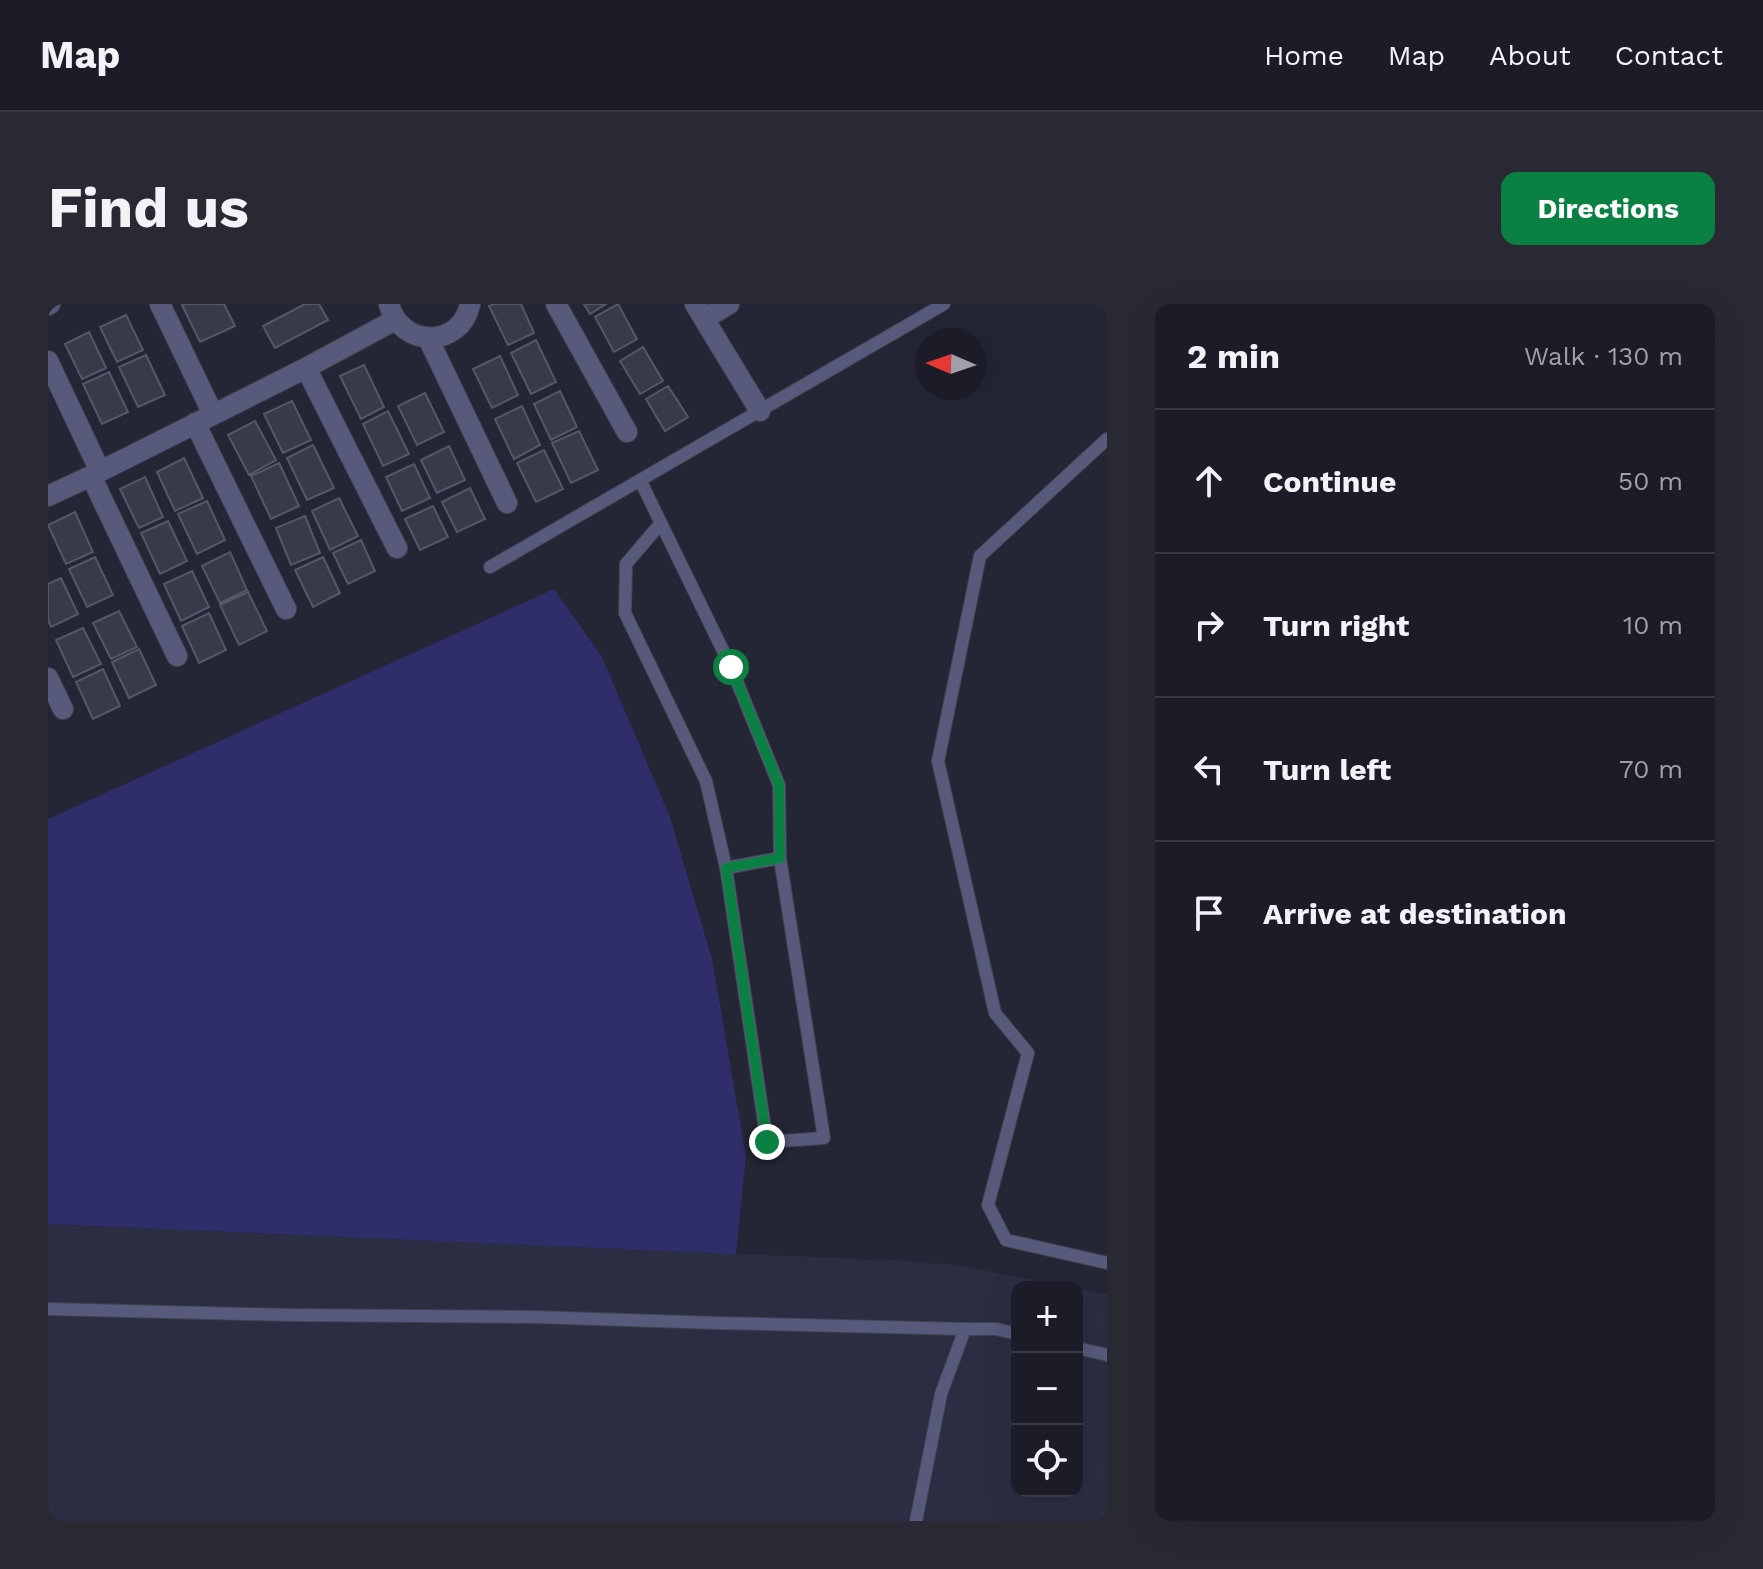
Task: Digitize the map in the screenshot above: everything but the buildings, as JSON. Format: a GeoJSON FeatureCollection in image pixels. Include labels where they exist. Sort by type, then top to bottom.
{"type":"FeatureCollection","features":[{"type":"Feature","properties":{"kind":"street"},"geometry":{"type":"LineString","coordinates":[[160,304],[204,418],[286,609]]}},
{"type":"Feature","properties":{"kind":"street"},"geometry":{"type":"LineString","coordinates":[[48,496],[306,368],[392,312],[404,329],[428,338],[453,331],[462,322],[470,304]]}},
{"type":"Feature","properties":{"kind":"street"},"geometry":{"type":"LineString","coordinates":[[556,304],[627,432]]}},
{"type":"Feature","properties":{"kind":"street"},"geometry":{"type":"LineString","coordinates":[[729,304],[700,312],[760,411]]}},
{"type":"Feature","properties":{"kind":"street"},"geometry":{"type":"LineString","coordinates":[[428,338],[507,503]]}},
{"type":"Feature","properties":{"kind":"street"},"geometry":{"type":"LineString","coordinates":[[48,361],[177,656]]}},
{"type":"Feature","properties":{"kind":"street"},"geometry":{"type":"LineString","coordinates":[[306,368],[397,548]]}},
{"type":"Feature","properties":{"kind":"street"},"geometry":{"type":"LineString","coordinates":[[48,678],[63,709]]}},
{"type":"Feature","properties":{"kind":"lane"},"geometry":{"type":"LineString","coordinates":[[490,567],[944,304]]}},
{"type":"Feature","properties":{"kind":"lane"},"geometry":{"type":"LineString","coordinates":[[1107,439],[980,556],[938,761],[995,1013],[1028,1053],[988,1205],[1006,1240],[1107,1263]]}},
{"type":"Feature","properties":{"kind":"lane"},"geometry":{"type":"LineString","coordinates":[[640,480],[661,523],[731,667],[779,785],[780,858],[824,1138],[767,1142],[726,868],[706,781],[625,613],[626,564],[661,523]]}},
{"type":"Feature","properties":{"kind":"lane"},"geometry":{"type":"LineString","coordinates":[[726,868],[780,858]]}},
{"type":"Feature","properties":{"kind":"lane"},"geometry":{"type":"LineString","coordinates":[[48,1309],[535,1317],[996,1329],[1011,1333]]}},
{"type":"Feature","properties":{"kind":"lane"},"geometry":{"type":"LineString","coordinates":[[916,1521],[941,1394],[965,1329]]}},
{"type":"Feature","properties":{"kind":"lane"},"geometry":{"type":"LineString","coordinates":[[1083,1349],[1107,1355]]}},
{"type":"Feature","properties":{"kind":"shaded area"},"geometry":{"type":"Polygon","coordinates":[[[554,589],[602,657],[670,817],[712,959],[746,1156],[736,1254],[48,1224],[48,819],[554,589]]]}},
{"type":"Feature","properties":{"kind":"shaded area"},"geometry":{"type":"Polygon","coordinates":[[[48,1224],[905,1261],[957,1265],[1038,1281],[1011,1281],[1011,1497],[1083,1497],[1083,1290],[1107,1294],[1107,1521],[48,1521],[48,1224]]]}},
{"type":"Feature","properties":{"kind":"route"},"geometry":{"type":"LineString","coordinates":[[731,667],[779,785],[780,858],[726,868],[767,1142]]}}]}
